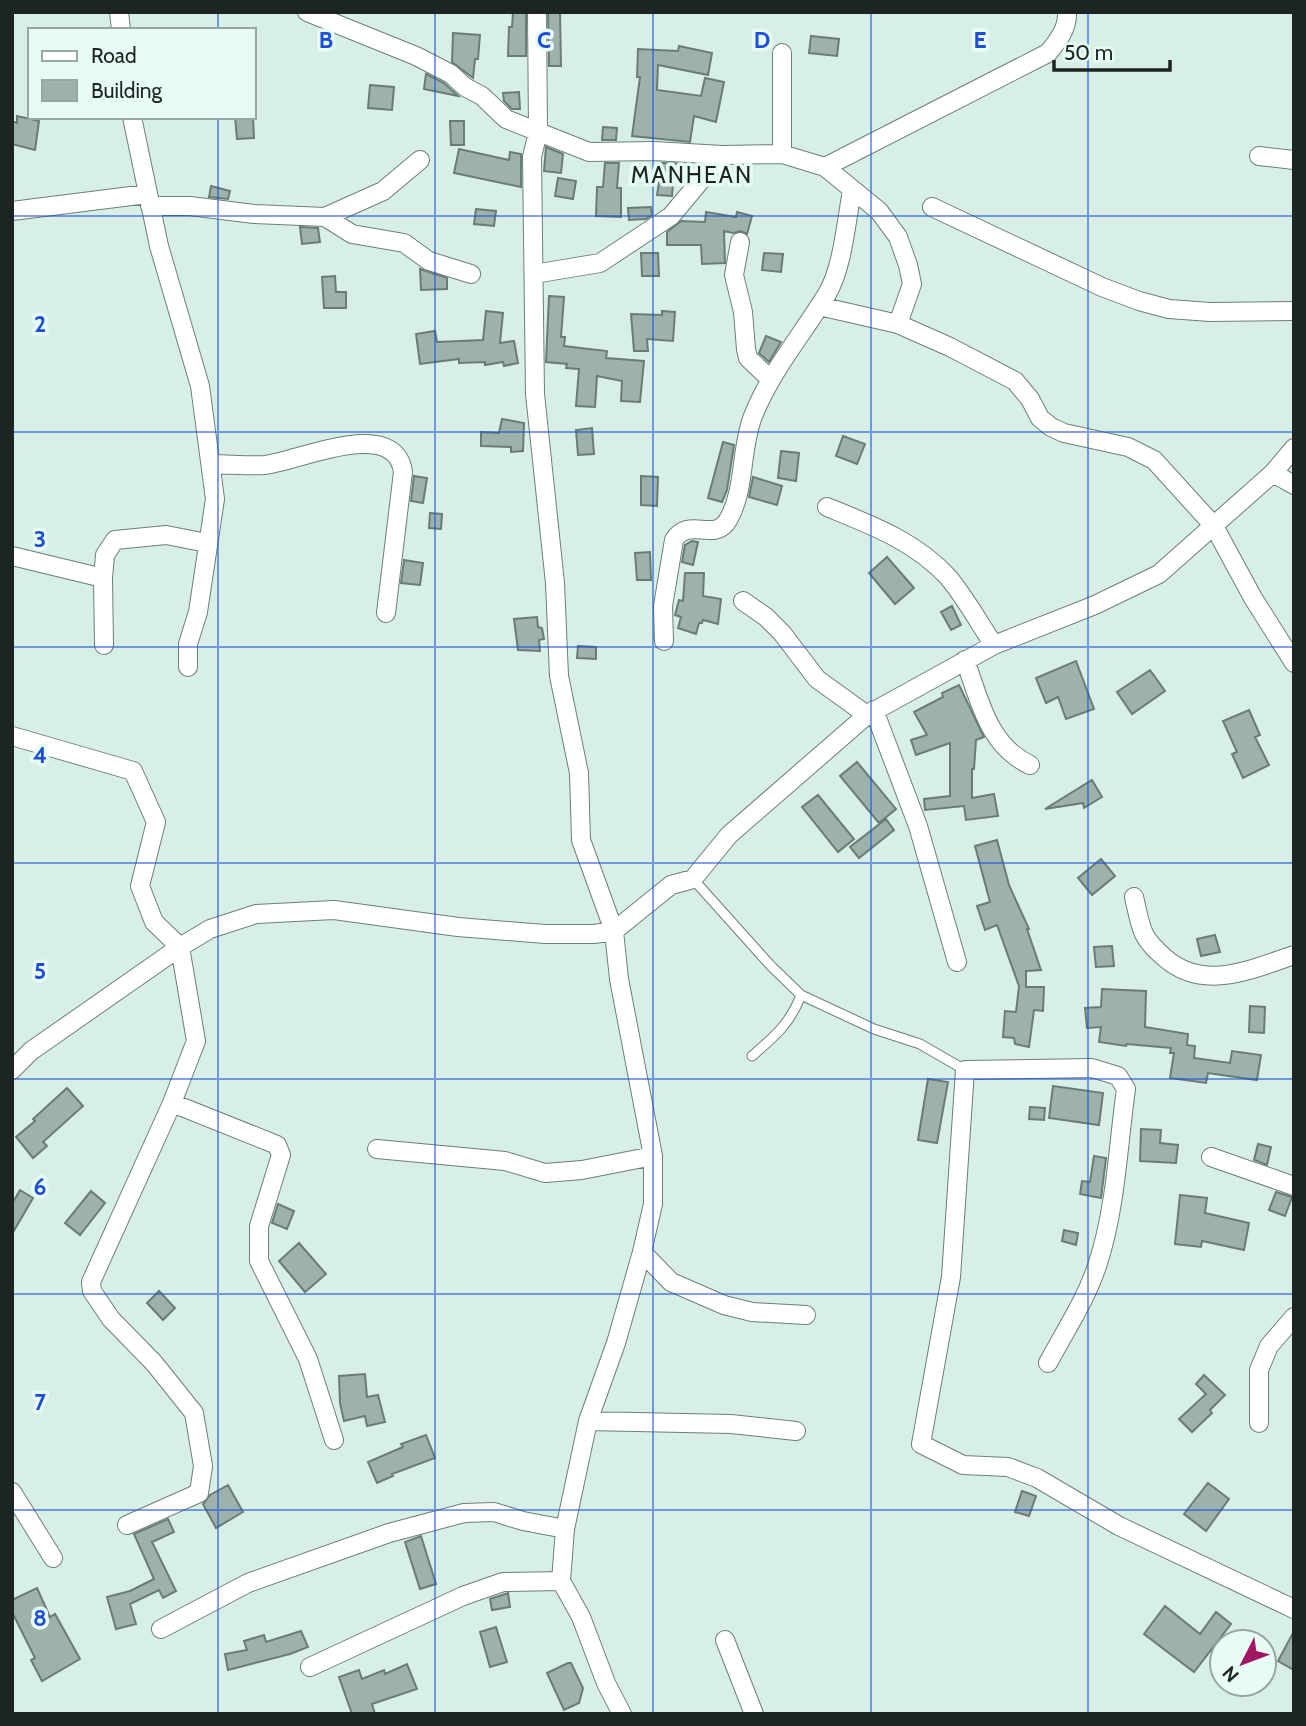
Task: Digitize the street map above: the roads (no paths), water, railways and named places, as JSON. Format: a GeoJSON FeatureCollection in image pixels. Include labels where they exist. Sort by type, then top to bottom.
{"type":"FeatureCollection","features":[{"type":"Feature","properties":{"kind":"street"},"geometry":{"type":"LineString","coordinates":[[307,12],[416,56],[451,74],[465,87],[482,96],[506,119],[589,152],[782,154],[825,167],[879,211],[898,237],[912,284],[898,324]]}},
{"type":"Feature","properties":{"kind":"street"},"geometry":{"type":"LineString","coordinates":[[537,12],[538,132],[532,157],[535,394],[555,583],[559,676],[579,774],[581,840],[614,931],[619,979],[653,1156],[653,1204],[615,1343],[588,1421],[565,1529],[561,1581],[581,1617],[606,1683],[622,1714]]}},
{"type":"Feature","properties":{"kind":"street"},"geometry":{"type":"LineString","coordinates":[[825,167],[1048,53],[1060,39],[1068,21],[1067,12]]}},
{"type":"Feature","properties":{"kind":"street"},"geometry":{"type":"LineString","coordinates":[[782,53],[782,154]]}},
{"type":"Feature","properties":{"kind":"street"},"geometry":{"type":"LineString","coordinates":[[132,119],[159,246],[200,386],[215,499],[206,544],[198,612],[188,644],[188,667]]}},
{"type":"Feature","properties":{"kind":"street"},"geometry":{"type":"LineString","coordinates":[[534,274],[600,263],[671,216],[722,155]]}},
{"type":"Feature","properties":{"kind":"street"},"geometry":{"type":"LineString","coordinates":[[1259,156],[1294,160]]}},
{"type":"Feature","properties":{"kind":"street"},"geometry":{"type":"LineString","coordinates":[[12,211],[148,200],[254,214],[325,217],[383,191],[420,160]]}},
{"type":"Feature","properties":{"kind":"street"},"geometry":{"type":"LineString","coordinates":[[664,641],[663,606],[674,540],[678,533],[685,529],[713,530],[722,527],[728,520],[738,494],[751,419],[769,379],[828,292],[836,272],[852,191]]}},
{"type":"Feature","properties":{"kind":"street"},"geometry":{"type":"LineString","coordinates":[[932,206],[1102,287],[1139,301],[1169,309],[1210,312],[1294,311]]}},
{"type":"Feature","properties":{"kind":"street"},"geometry":{"type":"LineString","coordinates":[[325,217],[352,234],[404,243],[429,261],[471,274]]}},
{"type":"Feature","properties":{"kind":"street"},"geometry":{"type":"LineString","coordinates":[[740,242],[734,275],[743,312],[746,349],[748,358],[769,379]]}},
{"type":"Feature","properties":{"kind":"street"},"geometry":{"type":"LineString","coordinates":[[818,306],[898,324],[950,347],[1015,381],[1041,418],[1051,427],[1064,433],[1128,447],[1154,460],[1214,526],[1294,663]]}},
{"type":"Feature","properties":{"kind":"street"},"geometry":{"type":"LineString","coordinates":[[211,464],[265,465],[348,444],[375,444],[396,453],[401,460],[403,472],[386,613]]}},
{"type":"Feature","properties":{"kind":"street"},"geometry":{"type":"LineString","coordinates":[[12,1070],[32,1051],[180,947],[210,929],[256,914],[334,910],[458,927],[545,934],[594,934],[614,931],[671,885],[693,878],[729,835],[871,713],[994,645],[1095,605],[1159,574],[1273,473],[1294,448]]}},
{"type":"Feature","properties":{"kind":"street"},"geometry":{"type":"LineString","coordinates":[[1273,473],[1294,485]]}},
{"type":"Feature","properties":{"kind":"street"},"geometry":{"type":"LineString","coordinates":[[827,507],[902,539],[925,556],[949,579],[994,645]]}},
{"type":"Feature","properties":{"kind":"street"},"geometry":{"type":"LineString","coordinates":[[104,645],[105,555],[115,540],[166,535],[206,544]]}},
{"type":"Feature","properties":{"kind":"street"},"geometry":{"type":"LineString","coordinates":[[12,556],[103,578]]}},
{"type":"Feature","properties":{"kind":"street"},"geometry":{"type":"LineString","coordinates":[[743,601],[782,632],[817,679],[871,713],[918,826],[957,962]]}},
{"type":"Feature","properties":{"kind":"street"},"geometry":{"type":"LineString","coordinates":[[965,660],[988,722],[999,741],[1014,757],[1030,765]]}},
{"type":"Feature","properties":{"kind":"street"},"geometry":{"type":"LineString","coordinates":[[12,736],[133,771],[156,822],[140,886],[154,922],[180,947],[196,1041],[172,1103],[91,1282],[92,1292],[111,1319],[154,1363],[194,1413],[203,1466],[199,1493],[127,1525]]}},
{"type":"Feature","properties":{"kind":"street"},"geometry":{"type":"LineString","coordinates":[[1134,897],[1144,934],[1154,948],[1170,962],[1189,972],[1227,976],[1294,955]]}},
{"type":"Feature","properties":{"kind":"street"},"geometry":{"type":"LineString","coordinates":[[12,1047],[32,1051]]}},
{"type":"Feature","properties":{"kind":"street"},"geometry":{"type":"LineString","coordinates":[[1048,1363],[1086,1292],[1098,1263],[1113,1195],[1126,1088],[1118,1076],[1092,1068],[965,1070],[951,1277],[921,1444],[963,1465],[1008,1467],[1037,1478],[1119,1526],[1294,1609]]}},
{"type":"Feature","properties":{"kind":"street"},"geometry":{"type":"LineString","coordinates":[[172,1103],[277,1145],[281,1155],[259,1226],[259,1261],[308,1359],[334,1440]]}},
{"type":"Feature","properties":{"kind":"street"},"geometry":{"type":"LineString","coordinates":[[377,1149],[505,1161],[545,1173],[582,1170],[653,1156]]}},
{"type":"Feature","properties":{"kind":"street"},"geometry":{"type":"LineString","coordinates":[[1211,1157],[1294,1186]]}},
{"type":"Feature","properties":{"kind":"street"},"geometry":{"type":"LineString","coordinates":[[642,1252],[671,1282],[724,1305],[752,1312],[806,1315]]}},
{"type":"Feature","properties":{"kind":"street"},"geometry":{"type":"LineString","coordinates":[[1259,1423],[1259,1370],[1269,1346],[1294,1317]]}},
{"type":"Feature","properties":{"kind":"street"},"geometry":{"type":"LineString","coordinates":[[588,1421],[731,1424],[796,1431]]}},
{"type":"Feature","properties":{"kind":"street"},"geometry":{"type":"LineString","coordinates":[[12,1492],[53,1558]]}},
{"type":"Feature","properties":{"kind":"street"},"geometry":{"type":"LineString","coordinates":[[160,1629],[248,1583],[389,1533],[464,1513],[494,1512],[565,1529]]}},
{"type":"Feature","properties":{"kind":"street"},"geometry":{"type":"LineString","coordinates":[[310,1667],[463,1596],[503,1583],[561,1581]]}},
{"type":"Feature","properties":{"kind":"street"},"geometry":{"type":"LineString","coordinates":[[725,1640],[754,1714]]}},
{"type":"Feature","properties":{"kind":"lane"},"geometry":{"type":"LineString","coordinates":[[693,878],[770,965],[801,995],[874,1028],[920,1044],[965,1070]]}},
{"type":"Feature","properties":{"kind":"lane"},"geometry":{"type":"LineString","coordinates":[[752,1056],[787,1024],[801,995]]}},
{"type":"Feature","properties":{"kind":"district","name":"MANHEAN"},"geometry":{"type":"Point","coordinates":[692,175]}}]}
